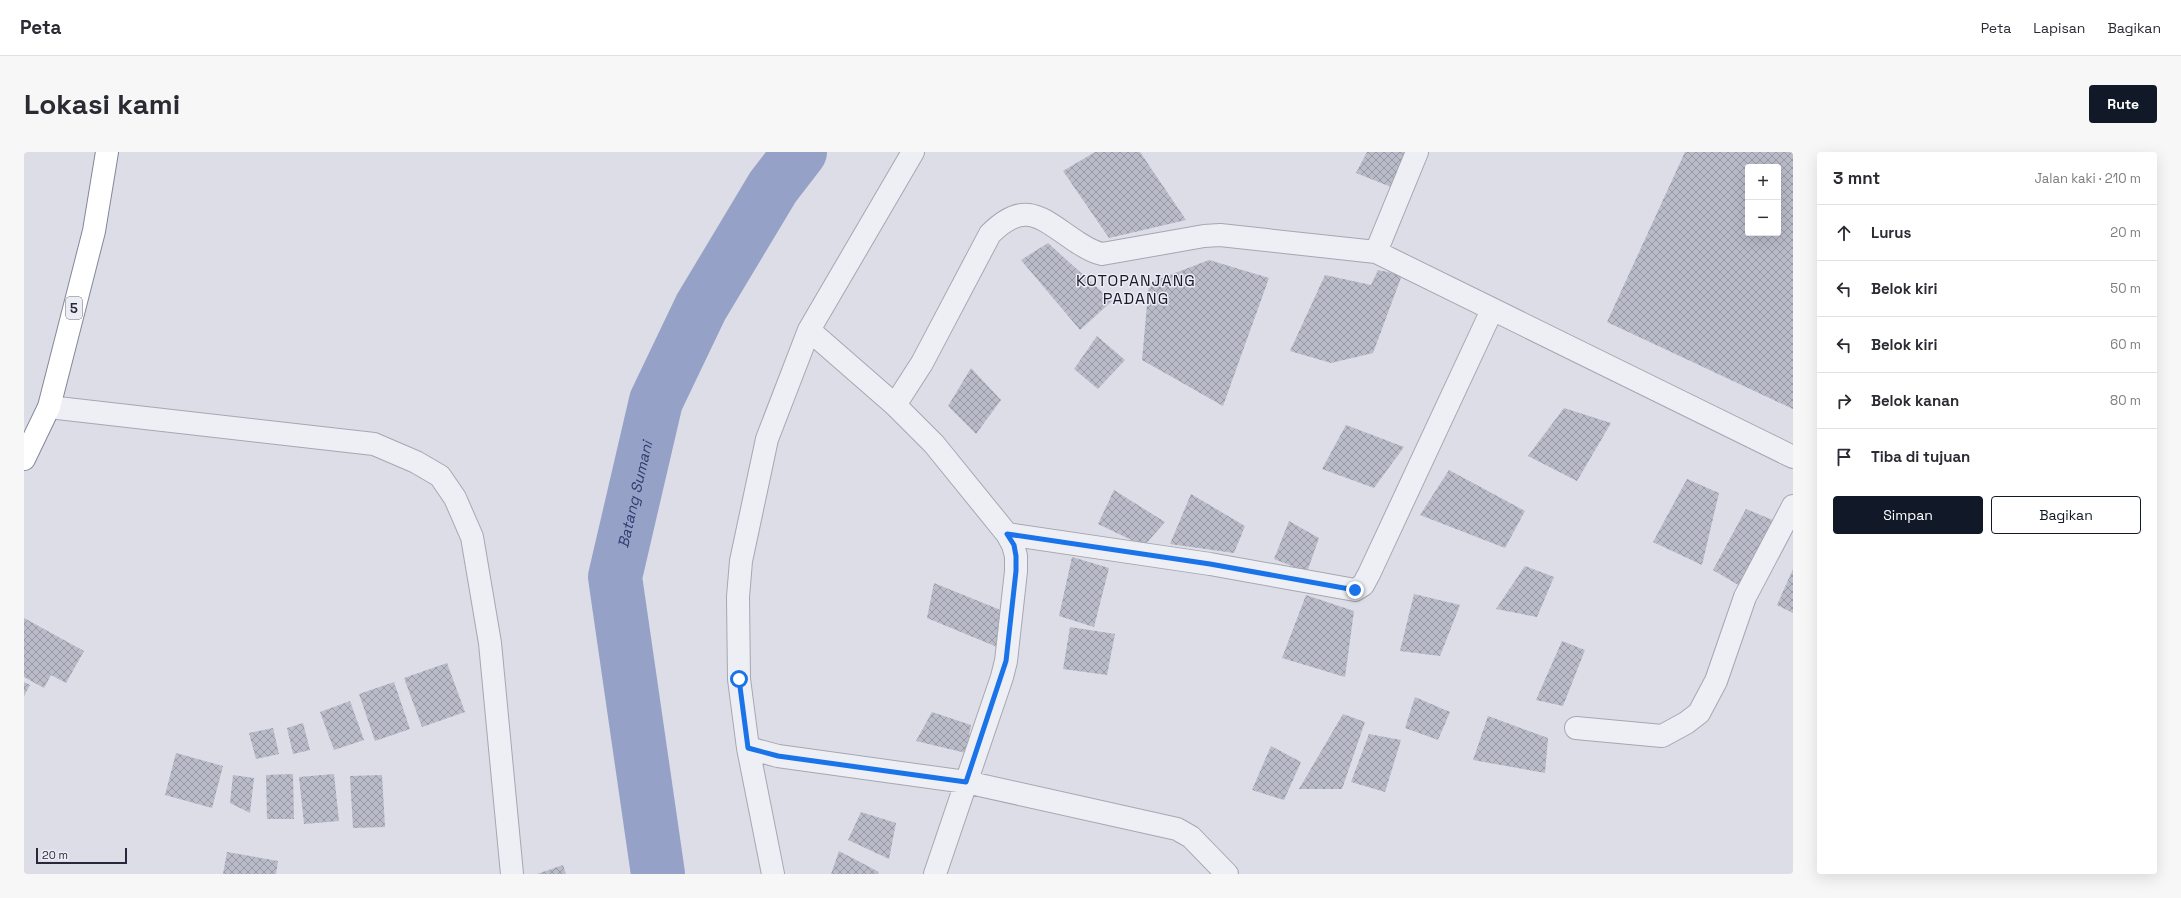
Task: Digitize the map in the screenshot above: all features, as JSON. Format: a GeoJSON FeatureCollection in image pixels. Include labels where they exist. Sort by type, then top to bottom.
{"type":"FeatureCollection","features":[{"type":"Feature","properties":{"kind":"highway","name":"5"},"geometry":{"type":"LineString","coordinates":[[24,459],[49,407],[94,231],[107,152]]}},
{"type":"Feature","properties":{"kind":"street"},"geometry":{"type":"LineString","coordinates":[[772,874],[748,748],[739,679],[738,597],[741,561],[767,439],[809,330],[913,152]]}},
{"type":"Feature","properties":{"kind":"street"},"geometry":{"type":"LineString","coordinates":[[1376,252],[1417,152]]}},
{"type":"Feature","properties":{"kind":"street"},"geometry":{"type":"LineString","coordinates":[[894,405],[922,364],[990,234],[1000,224],[1013,216],[1027,214],[1040,217],[1086,248],[1102,254],[1204,236],[1220,235],[1376,252],[1793,457]]}},
{"type":"Feature","properties":{"kind":"street"},"geometry":{"type":"LineString","coordinates":[[1007,534],[1210,564],[1355,590],[1363,585],[1369,574],[1492,310]]}},
{"type":"Feature","properties":{"kind":"street"},"geometry":{"type":"LineString","coordinates":[[809,330],[894,405],[934,444],[1007,534],[1014,545],[1016,571],[1006,661],[935,874]]}},
{"type":"Feature","properties":{"kind":"street"},"geometry":{"type":"LineString","coordinates":[[49,407],[374,444],[416,462],[440,476],[455,498],[472,537],[490,643],[512,874]]}},
{"type":"Feature","properties":{"kind":"street"},"geometry":{"type":"LineString","coordinates":[[1576,728],[1662,736],[1686,724],[1700,713],[1716,681],[1745,597],[1793,506]]}},
{"type":"Feature","properties":{"kind":"street"},"geometry":{"type":"LineString","coordinates":[[748,748],[778,756],[966,782],[1177,829],[1191,837],[1227,874]]}},
{"type":"Feature","properties":{"kind":"building"},"geometry":{"type":"Polygon","coordinates":[[[1095,152],[1140,152],[1186,220],[1109,238],[1063,171],[1095,152]]]}},
{"type":"Feature","properties":{"kind":"building"},"geometry":{"type":"Polygon","coordinates":[[[1367,152],[1408,152],[1391,187],[1356,173],[1367,152]]]}},
{"type":"Feature","properties":{"kind":"building"},"geometry":{"type":"Polygon","coordinates":[[[1685,152],[1793,152],[1793,409],[1607,322],[1685,152]]]}},
{"type":"Feature","properties":{"kind":"building"},"geometry":{"type":"Polygon","coordinates":[[[1048,243],[1112,301],[1080,330],[1021,260],[1048,243]]]}},
{"type":"Feature","properties":{"kind":"building"},"geometry":{"type":"Polygon","coordinates":[[[1209,260],[1269,278],[1223,406],[1142,360],[1149,283],[1209,260]]]}},
{"type":"Feature","properties":{"kind":"building"},"geometry":{"type":"Polygon","coordinates":[[[1378,270],[1402,275],[1373,353],[1331,363],[1290,351],[1325,275],[1371,285],[1378,270]]]}},
{"type":"Feature","properties":{"kind":"building"},"geometry":{"type":"Polygon","coordinates":[[[1097,336],[1125,360],[1098,389],[1074,369],[1097,336]]]}},
{"type":"Feature","properties":{"kind":"building"},"geometry":{"type":"Polygon","coordinates":[[[971,368],[1001,400],[976,434],[948,406],[971,368]]]}},
{"type":"Feature","properties":{"kind":"building"},"geometry":{"type":"Polygon","coordinates":[[[1564,408],[1611,423],[1577,481],[1528,456],[1564,408]]]}},
{"type":"Feature","properties":{"kind":"building"},"geometry":{"type":"Polygon","coordinates":[[[1346,425],[1404,447],[1374,488],[1322,469],[1346,425]]]}},
{"type":"Feature","properties":{"kind":"building"},"geometry":{"type":"Polygon","coordinates":[[[1449,470],[1525,511],[1505,548],[1420,515],[1449,470]]]}},
{"type":"Feature","properties":{"kind":"building"},"geometry":{"type":"Polygon","coordinates":[[[1687,479],[1719,493],[1702,565],[1653,542],[1687,479]]]}},
{"type":"Feature","properties":{"kind":"building"},"geometry":{"type":"Polygon","coordinates":[[[1114,490],[1165,522],[1144,546],[1098,524],[1114,490]]]}},
{"type":"Feature","properties":{"kind":"building"},"geometry":{"type":"Polygon","coordinates":[[[1191,494],[1245,526],[1234,553],[1170,544],[1191,494]]]}},
{"type":"Feature","properties":{"kind":"building"},"geometry":{"type":"Polygon","coordinates":[[[1746,509],[1790,527],[1752,593],[1713,570],[1746,509]]]}},
{"type":"Feature","properties":{"kind":"building"},"geometry":{"type":"Polygon","coordinates":[[[1289,521],[1319,538],[1307,572],[1274,559],[1289,521]]]}},
{"type":"Feature","properties":{"kind":"building"},"geometry":{"type":"Polygon","coordinates":[[[1072,557],[1109,568],[1094,627],[1059,616],[1072,557]]]}},
{"type":"Feature","properties":{"kind":"building"},"geometry":{"type":"Polygon","coordinates":[[[1525,566],[1554,577],[1537,617],[1496,609],[1525,566]]]}},
{"type":"Feature","properties":{"kind":"building"},"geometry":{"type":"Polygon","coordinates":[[[1793,569],[1793,613],[1777,605],[1793,569]]]}},
{"type":"Feature","properties":{"kind":"building"},"geometry":{"type":"Polygon","coordinates":[[[934,583],[1003,611],[997,647],[927,618],[934,583]]]}},
{"type":"Feature","properties":{"kind":"building"},"geometry":{"type":"Polygon","coordinates":[[[1414,594],[1460,605],[1440,656],[1400,651],[1414,594]]]}},
{"type":"Feature","properties":{"kind":"building"},"geometry":{"type":"Polygon","coordinates":[[[1306,595],[1354,611],[1345,677],[1282,658],[1306,595]]]}},
{"type":"Feature","properties":{"kind":"building"},"geometry":{"type":"Polygon","coordinates":[[[24,618],[84,651],[66,683],[51,675],[44,688],[24,677],[24,618]]]}},
{"type":"Feature","properties":{"kind":"building"},"geometry":{"type":"Polygon","coordinates":[[[1070,627],[1115,634],[1107,675],[1063,669],[1070,627]]]}},
{"type":"Feature","properties":{"kind":"building"},"geometry":{"type":"Polygon","coordinates":[[[1562,641],[1585,650],[1563,706],[1536,700],[1562,641]]]}},
{"type":"Feature","properties":{"kind":"building"},"geometry":{"type":"Polygon","coordinates":[[[447,663],[465,712],[422,727],[404,678],[447,663]]]}},
{"type":"Feature","properties":{"kind":"building"},"geometry":{"type":"Polygon","coordinates":[[[24,682],[30,685],[24,696],[24,682]]]}},
{"type":"Feature","properties":{"kind":"building"},"geometry":{"type":"Polygon","coordinates":[[[394,682],[410,729],[375,741],[359,694],[394,682]]]}},
{"type":"Feature","properties":{"kind":"building"},"geometry":{"type":"Polygon","coordinates":[[[1415,697],[1450,712],[1438,740],[1405,728],[1415,697]]]}},
{"type":"Feature","properties":{"kind":"building"},"geometry":{"type":"Polygon","coordinates":[[[350,701],[364,740],[334,750],[320,712],[350,701]]]}},
{"type":"Feature","properties":{"kind":"building"},"geometry":{"type":"Polygon","coordinates":[[[932,712],[971,725],[966,753],[916,741],[932,712]]]}},
{"type":"Feature","properties":{"kind":"building"},"geometry":{"type":"Polygon","coordinates":[[[1343,714],[1365,722],[1342,789],[1299,789],[1343,714]]]}},
{"type":"Feature","properties":{"kind":"building"},"geometry":{"type":"Polygon","coordinates":[[[1488,716],[1548,738],[1545,773],[1473,760],[1488,716]]]}},
{"type":"Feature","properties":{"kind":"building"},"geometry":{"type":"Polygon","coordinates":[[[303,723],[310,750],[293,754],[287,728],[303,723]]]}},
{"type":"Feature","properties":{"kind":"building"},"geometry":{"type":"Polygon","coordinates":[[[273,728],[279,754],[256,759],[249,733],[273,728]]]}},
{"type":"Feature","properties":{"kind":"building"},"geometry":{"type":"Polygon","coordinates":[[[1369,734],[1401,740],[1385,792],[1351,782],[1369,734]]]}},
{"type":"Feature","properties":{"kind":"building"},"geometry":{"type":"Polygon","coordinates":[[[1271,746],[1301,762],[1284,800],[1252,790],[1271,746]]]}},
{"type":"Feature","properties":{"kind":"building"},"geometry":{"type":"Polygon","coordinates":[[[176,753],[223,766],[212,808],[165,795],[176,753]]]}},
{"type":"Feature","properties":{"kind":"building"},"geometry":{"type":"Polygon","coordinates":[[[293,774],[294,819],[267,819],[266,775],[293,774]]]}},
{"type":"Feature","properties":{"kind":"building"},"geometry":{"type":"Polygon","coordinates":[[[334,774],[339,821],[304,824],[299,777],[334,774]]]}},
{"type":"Feature","properties":{"kind":"building"},"geometry":{"type":"Polygon","coordinates":[[[233,775],[254,778],[250,813],[230,803],[233,775]]]}},
{"type":"Feature","properties":{"kind":"building"},"geometry":{"type":"Polygon","coordinates":[[[382,775],[385,827],[353,828],[350,776],[382,775]]]}},
{"type":"Feature","properties":{"kind":"building"},"geometry":{"type":"Polygon","coordinates":[[[861,812],[896,823],[889,859],[848,840],[861,812]]]}},
{"type":"Feature","properties":{"kind":"building"},"geometry":{"type":"Polygon","coordinates":[[[839,851],[879,872],[878,874],[831,874],[839,851]]]}},
{"type":"Feature","properties":{"kind":"building"},"geometry":{"type":"Polygon","coordinates":[[[227,852],[278,861],[276,874],[223,874],[227,852]]]}},
{"type":"Feature","properties":{"kind":"building"},"geometry":{"type":"Polygon","coordinates":[[[563,865],[566,874],[537,874],[563,865]]]}},
{"type":"Feature","properties":{"kind":"waterway","name":"Batang Sumani"},"geometry":{"type":"LineString","coordinates":[[658,874],[615,577],[656,401],[701,307],[773,187],[800,152]]}},
{"type":"Feature","properties":{"kind":"district","name":"KOTOPANJANG PADANG"},"geometry":{"type":"Point","coordinates":[1136,289]}},
{"type":"Feature","properties":{"kind":"route"},"geometry":{"type":"LineString","coordinates":[[739,679],[743,722],[748,748],[778,756],[966,782],[1002,677],[1006,661],[1016,571],[1014,545],[1007,534],[1210,564],[1355,590]]}}]}
